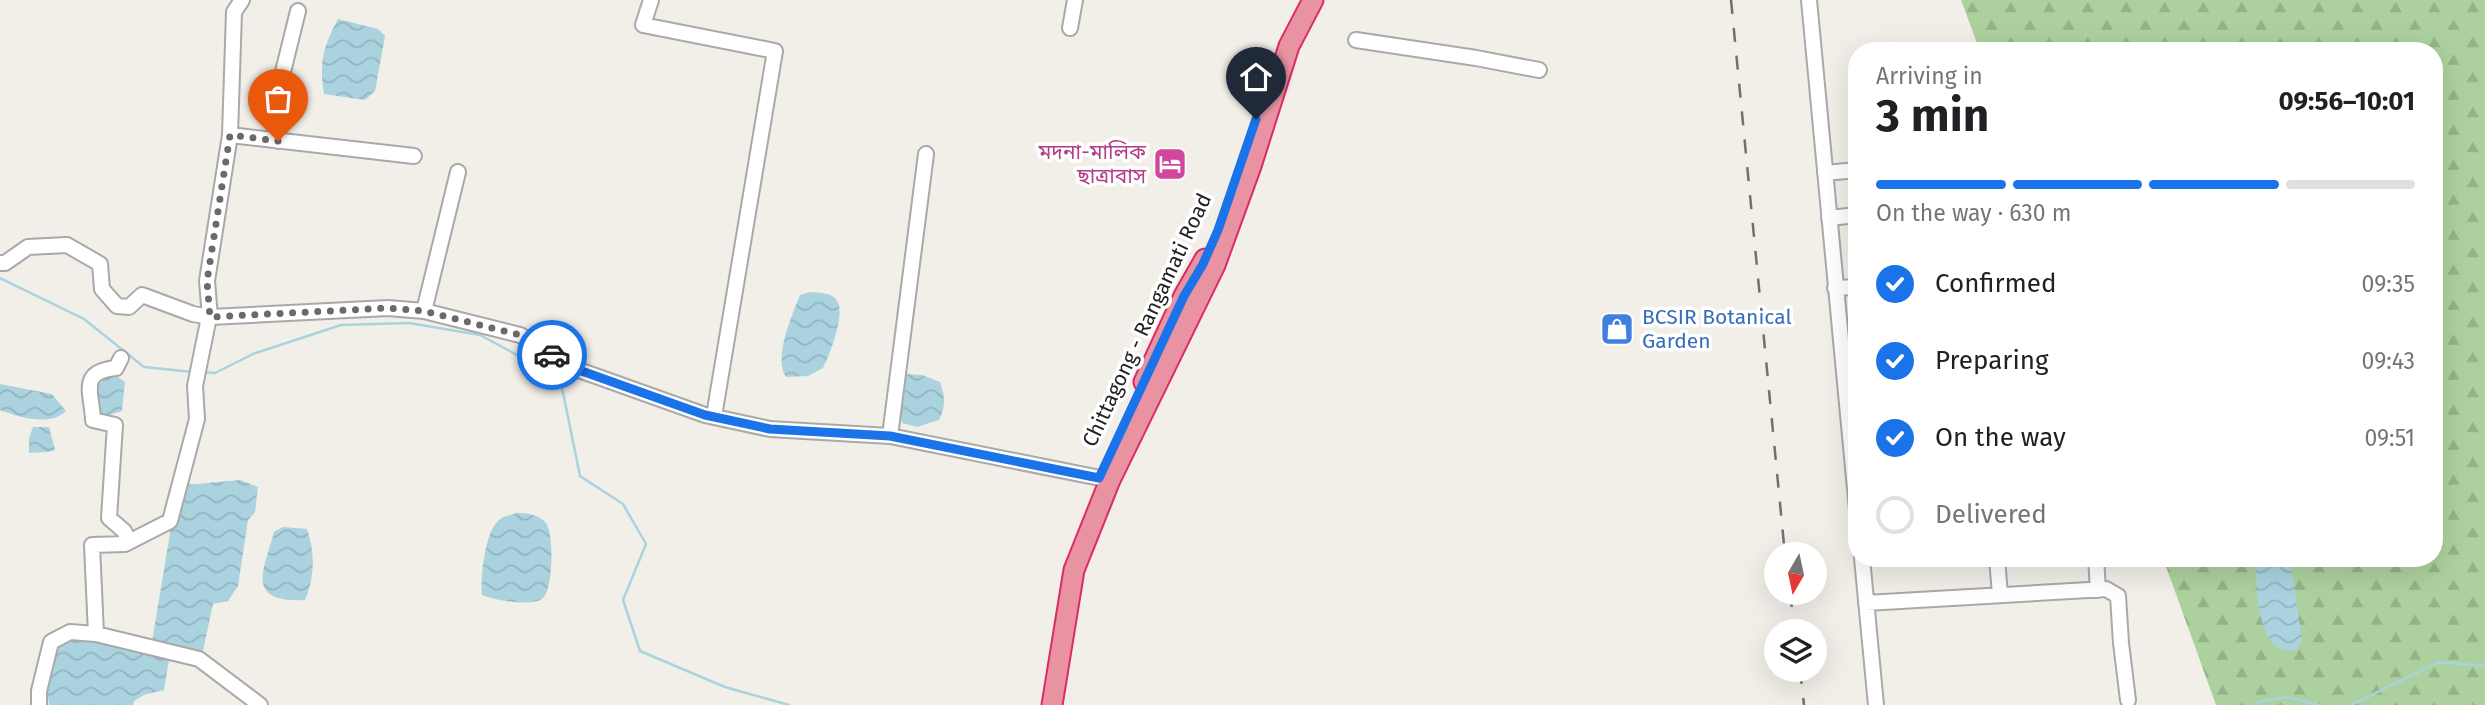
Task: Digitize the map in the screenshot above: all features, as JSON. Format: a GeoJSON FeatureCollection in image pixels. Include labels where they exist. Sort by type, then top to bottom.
{"type":"FeatureCollection","features":[{"type":"Feature","properties":{"kind":"highway","name":"Chittagong - Rangamati Road"},"geometry":{"type":"LineString","coordinates":[[1052,705],[1073,570],[1105,479],[1184,296],[1203,264],[1218,230],[1249,144],[1269,69],[1300,0]]}},
{"type":"Feature","properties":{"kind":"highway","name":"Chittagong - Rangamati Road"},"geometry":{"type":"LineString","coordinates":[[1046,705],[1072,542],[1215,265],[1251,166],[1289,46],[1313,0]]}},
{"type":"Feature","properties":{"kind":"street"},"geometry":{"type":"LineString","coordinates":[[96,634],[92,545],[124,544],[170,521],[197,419],[195,386],[209,317],[207,281],[230,135],[234,12],[242,0]]}},
{"type":"Feature","properties":{"kind":"street"},"geometry":{"type":"LineString","coordinates":[[651,0],[643,25],[775,51],[714,416]]}},
{"type":"Feature","properties":{"kind":"street"},"geometry":{"type":"LineString","coordinates":[[1070,28],[1075,0]]}},
{"type":"Feature","properties":{"kind":"street"},"geometry":{"type":"LineString","coordinates":[[1809,0],[1848,406]]}},
{"type":"Feature","properties":{"kind":"street"},"geometry":{"type":"LineString","coordinates":[[278,141],[278,92],[298,11]]}},
{"type":"Feature","properties":{"kind":"street"},"geometry":{"type":"LineString","coordinates":[[1356,40],[1539,70]]}},
{"type":"Feature","properties":{"kind":"street"},"geometry":{"type":"LineString","coordinates":[[230,135],[415,156]]}},
{"type":"Feature","properties":{"kind":"street"},"geometry":{"type":"LineString","coordinates":[[890,436],[926,154]]}},
{"type":"Feature","properties":{"kind":"street"},"geometry":{"type":"LineString","coordinates":[[1825,173],[1848,171]]}},
{"type":"Feature","properties":{"kind":"street"},"geometry":{"type":"LineString","coordinates":[[424,311],[458,172]]}},
{"type":"Feature","properties":{"kind":"street"},"geometry":{"type":"LineString","coordinates":[[1829,218],[1848,216]]}},
{"type":"Feature","properties":{"kind":"street"},"geometry":{"type":"LineString","coordinates":[[0,263],[5,263],[28,247],[67,245],[100,264],[102,289],[117,306],[129,307],[142,295],[193,314],[209,317],[388,308],[424,311],[520,335],[576,369],[714,416],[770,429],[890,436],[1105,479]]}},
{"type":"Feature","properties":{"kind":"street"},"geometry":{"type":"LineString","coordinates":[[1835,289],[1848,288]]}},
{"type":"Feature","properties":{"kind":"street"},"geometry":{"type":"LineString","coordinates":[[121,358],[116,368],[96,372],[90,379],[89,389],[93,420],[116,425],[109,518],[124,531],[129,541]]}},
{"type":"Feature","properties":{"kind":"street"},"geometry":{"type":"LineString","coordinates":[[1862,567],[1876,705]]}},
{"type":"Feature","properties":{"kind":"street"},"geometry":{"type":"LineString","coordinates":[[1998,567],[2000,595]]}},
{"type":"Feature","properties":{"kind":"street"},"geometry":{"type":"LineString","coordinates":[[2097,567],[2098,590]]}},
{"type":"Feature","properties":{"kind":"street"},"geometry":{"type":"LineString","coordinates":[[1866,603],[2106,589],[2118,596],[2128,700]]}},
{"type":"Feature","properties":{"kind":"street"},"geometry":{"type":"LineString","coordinates":[[39,705],[39,691],[51,642],[70,632],[96,634],[199,659],[260,705]]}},
{"type":"Feature","properties":{"kind":"green space"},"geometry":{"type":"Polygon","coordinates":[[[1961,0],[2485,0],[2485,705],[2216,705],[2166,567],[2443,567],[2443,42],[1977,42],[1961,0]]]}},
{"type":"Feature","properties":{"kind":"water"},"geometry":{"type":"Polygon","coordinates":[[[338,19],[378,29],[385,36],[375,91],[365,100],[324,94],[324,55],[338,19]]]}},
{"type":"Feature","properties":{"kind":"water"},"geometry":{"type":"Polygon","coordinates":[[[810,292],[827,294],[836,299],[840,313],[836,333],[823,368],[808,376],[786,377],[782,359],[785,337],[800,295],[810,292]]]}},
{"type":"Feature","properties":{"kind":"water"},"geometry":{"type":"Polygon","coordinates":[[[110,374],[125,382],[122,411],[108,415],[99,412],[95,400],[98,385],[110,374]]]}},
{"type":"Feature","properties":{"kind":"water"},"geometry":{"type":"Polygon","coordinates":[[[906,374],[922,375],[940,382],[944,401],[939,420],[917,427],[902,423],[899,410],[903,378],[906,374]]]}},
{"type":"Feature","properties":{"kind":"water"},"geometry":{"type":"Polygon","coordinates":[[[0,384],[52,394],[66,411],[52,419],[43,420],[25,418],[0,410],[0,384]]]}},
{"type":"Feature","properties":{"kind":"water"},"geometry":{"type":"Polygon","coordinates":[[[33,427],[49,427],[55,450],[29,453],[29,438],[33,427]]]}},
{"type":"Feature","properties":{"kind":"water"},"geometry":{"type":"Polygon","coordinates":[[[240,480],[258,487],[255,512],[248,520],[238,586],[228,601],[213,604],[203,651],[194,652],[152,642],[171,527],[185,485],[240,480]]]}},
{"type":"Feature","properties":{"kind":"water"},"geometry":{"type":"Polygon","coordinates":[[[517,513],[533,515],[546,523],[551,548],[551,572],[547,591],[539,600],[524,603],[482,595],[484,558],[492,529],[500,519],[517,513]]]}},
{"type":"Feature","properties":{"kind":"water"},"geometry":{"type":"Polygon","coordinates":[[[283,527],[307,529],[313,564],[305,600],[286,600],[273,596],[266,590],[263,582],[263,572],[274,532],[283,527]]]}},
{"type":"Feature","properties":{"kind":"water"},"geometry":{"type":"Polygon","coordinates":[[[2257,567],[2291,567],[2302,639],[2298,649],[2284,650],[2274,644],[2266,632],[2261,618],[2257,567]]]}},
{"type":"Feature","properties":{"kind":"water"},"geometry":{"type":"Polygon","coordinates":[[[88,639],[151,653],[169,660],[164,690],[144,695],[134,701],[133,705],[49,705],[48,677],[52,658],[63,644],[71,640],[88,639]]]}},
{"type":"Feature","properties":{"kind":"waterway"},"geometry":{"type":"LineString","coordinates":[[0,278],[84,319],[144,367],[193,372]]}},
{"type":"Feature","properties":{"kind":"waterway"},"geometry":{"type":"LineString","coordinates":[[203,372],[215,373],[253,354],[341,325],[409,323],[480,335],[560,378],[580,476],[623,504],[646,544],[623,600],[640,651],[725,687],[789,705]]}},
{"type":"Feature","properties":{"kind":"waterway"},"geometry":{"type":"LineString","coordinates":[[2351,705],[2439,662],[2485,666]]}},
{"type":"Feature","properties":{"kind":"waterway"},"geometry":{"type":"LineString","coordinates":[[2256,705],[2258,702],[2286,697],[2319,705]]}},
{"type":"Feature","properties":{"kind":"railway"},"geometry":{"type":"LineString","coordinates":[[1731,0],[1784,542]]}},
{"type":"Feature","properties":{"kind":"railway"},"geometry":{"type":"LineString","coordinates":[[1792,606],[1793,619]]}},
{"type":"Feature","properties":{"kind":"railway"},"geometry":{"type":"LineString","coordinates":[[1801,682],[1804,705]]}},
{"type":"Feature","properties":{"kind":"way so far"},"geometry":{"type":"LineString","coordinates":[[278,141],[230,135],[207,281],[210,317],[388,308],[424,311],[520,335],[552,355]]}},
{"type":"Feature","properties":{"kind":"place","name":"মদনা-মালিক ছাত্রাবাস"},"geometry":{"type":"Point","coordinates":[1170,164]}},
{"type":"Feature","properties":{"kind":"place","name":"BCSIR Botanical Garden"},"geometry":{"type":"Point","coordinates":[1617,329]}},
{"type":"Feature","properties":{"kind":"route"},"geometry":{"type":"LineString","coordinates":[[552,355],[576,369],[705,415],[770,429],[890,436],[1099,478],[1184,296],[1203,264],[1218,230],[1256,119]]}}]}
